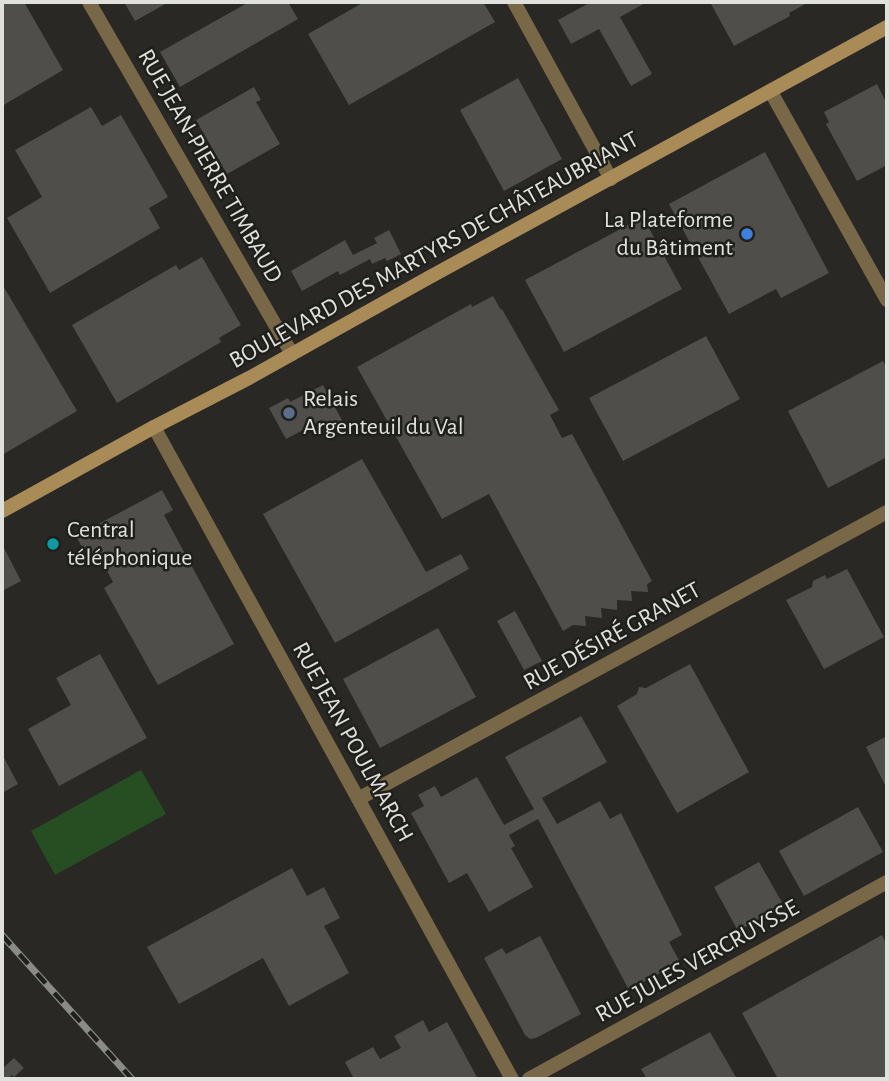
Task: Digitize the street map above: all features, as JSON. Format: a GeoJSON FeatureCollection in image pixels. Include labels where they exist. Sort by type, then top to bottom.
{"type":"FeatureCollection","features":[{"type":"Feature","properties":{"kind":"main road","name":"BOULEVARD DES MARTYRS DE CHÂTEAUBRIANT"},"geometry":{"type":"LineString","coordinates":[[2,511],[887,27]]}},
{"type":"Feature","properties":{"kind":"street","name":"RUE JEAN-PIERRE TIMBAUD"},"geometry":{"type":"LineString","coordinates":[[89,2],[292,354]]}},
{"type":"Feature","properties":{"kind":"street"},"geometry":{"type":"LineString","coordinates":[[514,2],[611,178]]}},
{"type":"Feature","properties":{"kind":"street"},"geometry":{"type":"LineString","coordinates":[[771,92],[887,300]]}},
{"type":"Feature","properties":{"kind":"street","name":"RUE JEAN POULMARCH"},"geometry":{"type":"LineString","coordinates":[[154,427],[512,1079]]}},
{"type":"Feature","properties":{"kind":"street","name":"RUE DÉSIRÉ GRANET"},"geometry":{"type":"LineString","coordinates":[[358,799],[887,512]]}},
{"type":"Feature","properties":{"kind":"street","name":"RUE JULES VERCRUYSSE"},"geometry":{"type":"LineString","coordinates":[[529,1079],[887,882]]}},
{"type":"Feature","properties":{"kind":"green space"},"geometry":{"type":"Polygon","coordinates":[[[141,770],[166,814],[55,875],[31,831],[141,770]]]}},
{"type":"Feature","properties":{"kind":"building"},"geometry":{"type":"Polygon","coordinates":[[[2,2],[24,2],[63,70],[2,106],[2,2]]]}},
{"type":"Feature","properties":{"kind":"building"},"geometry":{"type":"Polygon","coordinates":[[[124,2],[169,2],[135,21],[124,2]]]}},
{"type":"Feature","properties":{"kind":"building"},"geometry":{"type":"Polygon","coordinates":[[[249,2],[288,2],[298,19],[180,87],[160,52],[249,2]]]}},
{"type":"Feature","properties":{"kind":"building"},"geometry":{"type":"Polygon","coordinates":[[[364,2],[483,2],[495,22],[349,105],[308,34],[364,2]]]}},
{"type":"Feature","properties":{"kind":"building"},"geometry":{"type":"Polygon","coordinates":[[[591,2],[647,2],[620,17],[652,74],[631,86],[599,29],[571,44],[558,20],[591,2]]]}},
{"type":"Feature","properties":{"kind":"building"},"geometry":{"type":"Polygon","coordinates":[[[710,2],[809,2],[789,13],[790,16],[734,46],[710,2]]]}},
{"type":"Feature","properties":{"kind":"building"},"geometry":{"type":"Polygon","coordinates":[[[518,78],[562,159],[504,191],[460,110],[518,78]]]}},
{"type":"Feature","properties":{"kind":"building"},"geometry":{"type":"Polygon","coordinates":[[[877,84],[887,104],[887,165],[857,181],[826,124],[829,122],[824,112],[877,84]]]}},
{"type":"Feature","properties":{"kind":"building"},"geometry":{"type":"Polygon","coordinates":[[[254,87],[261,100],[256,102],[280,144],[227,174],[196,120],[254,87]]]}},
{"type":"Feature","properties":{"kind":"building"},"geometry":{"type":"Polygon","coordinates":[[[91,107],[102,126],[121,115],[168,197],[149,208],[160,228],[50,293],[7,218],[42,197],[15,150],[91,107]]]}},
{"type":"Feature","properties":{"kind":"building","name":"La Plateforme du Bâtiment"},"geometry":{"type":"Polygon","coordinates":[[[765,152],[829,273],[781,298],[776,289],[729,314],[669,204],[765,152]]]}},
{"type":"Feature","properties":{"kind":"building"},"geometry":{"type":"Polygon","coordinates":[[[643,217],[682,289],[564,352],[525,280],[643,217]]]}},
{"type":"Feature","properties":{"kind":"building"},"geometry":{"type":"Polygon","coordinates":[[[389,230],[401,254],[372,264],[370,259],[340,275],[338,271],[302,291],[291,271],[345,240],[353,255],[377,243],[374,238],[389,230]]]}},
{"type":"Feature","properties":{"kind":"building"},"geometry":{"type":"Polygon","coordinates":[[[202,257],[241,325],[219,338],[221,342],[117,403],[72,325],[176,265],[179,270],[202,257]]]}},
{"type":"Feature","properties":{"kind":"building"},"geometry":{"type":"Polygon","coordinates":[[[2,284],[77,411],[2,455],[2,284]]]}},
{"type":"Feature","properties":{"kind":"building"},"geometry":{"type":"Polygon","coordinates":[[[493,296],[559,410],[550,415],[562,438],[572,434],[652,581],[647,584],[648,592],[631,591],[632,601],[617,600],[617,610],[601,608],[602,618],[585,616],[586,626],[573,625],[563,631],[489,494],[442,519],[357,367],[471,304],[472,307],[493,296]]]}},
{"type":"Feature","properties":{"kind":"building"},"geometry":{"type":"Polygon","coordinates":[[[706,336],[740,399],[623,461],[589,398],[706,336]]]}},
{"type":"Feature","properties":{"kind":"building"},"geometry":{"type":"Polygon","coordinates":[[[883,361],[887,369],[887,457],[828,488],[788,411],[883,361]]]}},
{"type":"Feature","properties":{"kind":"building"},"geometry":{"type":"Polygon","coordinates":[[[323,385],[344,424],[328,431],[322,420],[286,439],[269,408],[288,398],[290,402],[323,385]]]}},
{"type":"Feature","properties":{"kind":"building"},"geometry":{"type":"Polygon","coordinates":[[[362,459],[426,572],[461,554],[469,569],[335,643],[263,514],[362,459]]]}},
{"type":"Feature","properties":{"kind":"building"},"geometry":{"type":"Polygon","coordinates":[[[162,490],[173,510],[164,515],[234,644],[158,685],[104,588],[113,582],[96,551],[87,556],[76,536],[162,490]]]}},
{"type":"Feature","properties":{"kind":"building"},"geometry":{"type":"Polygon","coordinates":[[[2,544],[21,581],[2,591],[2,544]]]}},
{"type":"Feature","properties":{"kind":"building"},"geometry":{"type":"Polygon","coordinates":[[[847,569],[884,637],[824,669],[786,600],[812,587],[813,581],[825,575],[827,579],[847,569]]]}},
{"type":"Feature","properties":{"kind":"building"},"geometry":{"type":"Polygon","coordinates":[[[515,611],[542,661],[524,670],[497,621],[515,611]]]}},
{"type":"Feature","properties":{"kind":"building"},"geometry":{"type":"Polygon","coordinates":[[[438,628],[476,697],[380,748],[343,679],[438,628]]]}},
{"type":"Feature","properties":{"kind":"building"},"geometry":{"type":"Polygon","coordinates":[[[100,654],[147,738],[59,786],[28,729],[71,705],[56,678],[100,654]]]}},
{"type":"Feature","properties":{"kind":"building"},"geometry":{"type":"Polygon","coordinates":[[[690,664],[749,772],[677,813],[617,706],[637,694],[639,687],[646,688],[690,664]]]}},
{"type":"Feature","properties":{"kind":"building"},"geometry":{"type":"Polygon","coordinates":[[[581,716],[607,762],[542,798],[557,824],[600,801],[610,819],[621,813],[682,935],[669,942],[680,962],[629,990],[538,819],[509,835],[515,846],[511,848],[533,887],[489,912],[467,873],[449,883],[411,813],[424,806],[418,795],[435,786],[441,797],[477,777],[504,825],[534,809],[505,757],[581,716]]]}},
{"type":"Feature","properties":{"kind":"building"},"geometry":{"type":"Polygon","coordinates":[[[887,736],[887,789],[866,747],[887,736]]]}},
{"type":"Feature","properties":{"kind":"building"},"geometry":{"type":"Polygon","coordinates":[[[2,754],[18,784],[2,793],[2,754]]]}},
{"type":"Feature","properties":{"kind":"building"},"geometry":{"type":"Polygon","coordinates":[[[858,807],[883,852],[804,896],[779,851],[858,807]]]}},
{"type":"Feature","properties":{"kind":"building"},"geometry":{"type":"Polygon","coordinates":[[[759,862],[784,906],[738,931],[714,887],[759,862]]]}},
{"type":"Feature","properties":{"kind":"building"},"geometry":{"type":"Polygon","coordinates":[[[292,868],[307,896],[324,887],[340,918],[324,926],[349,973],[289,1006],[263,958],[179,1004],[147,947],[292,868]]]}},
{"type":"Feature","properties":{"kind":"building"},"geometry":{"type":"Polygon","coordinates":[[[882,935],[887,945],[887,1079],[778,1079],[742,1013],[882,935]]]}},
{"type":"Feature","properties":{"kind":"building"},"geometry":{"type":"Polygon","coordinates":[[[540,936],[581,1014],[530,1039],[525,1035],[484,958],[502,948],[506,954],[540,936]]]}},
{"type":"Feature","properties":{"kind":"building"},"geometry":{"type":"Polygon","coordinates":[[[423,1020],[429,1032],[447,1022],[478,1079],[354,1079],[345,1062],[373,1047],[380,1059],[401,1048],[394,1036],[423,1020]]]}},
{"type":"Feature","properties":{"kind":"building"},"geometry":{"type":"Polygon","coordinates":[[[710,1032],[737,1079],[647,1079],[641,1069],[710,1032]]]}},
{"type":"Feature","properties":{"kind":"building"},"geometry":{"type":"Polygon","coordinates":[[[14,1058],[24,1068],[14,1077],[12,1075],[2,1079],[2,1069],[14,1058]]]}},
{"type":"Feature","properties":{"kind":"railway"},"geometry":{"type":"LineString","coordinates":[[2,935],[132,1079]]}},
{"type":"Feature","properties":{"kind":"place","name":"La Plateforme du Bâtiment"},"geometry":{"type":"Point","coordinates":[747,234]}},
{"type":"Feature","properties":{"kind":"place","name":"Relais Argenteuil du Val"},"geometry":{"type":"Point","coordinates":[289,413]}},
{"type":"Feature","properties":{"kind":"place","name":"Central téléphonique"},"geometry":{"type":"Point","coordinates":[53,544]}}]}
